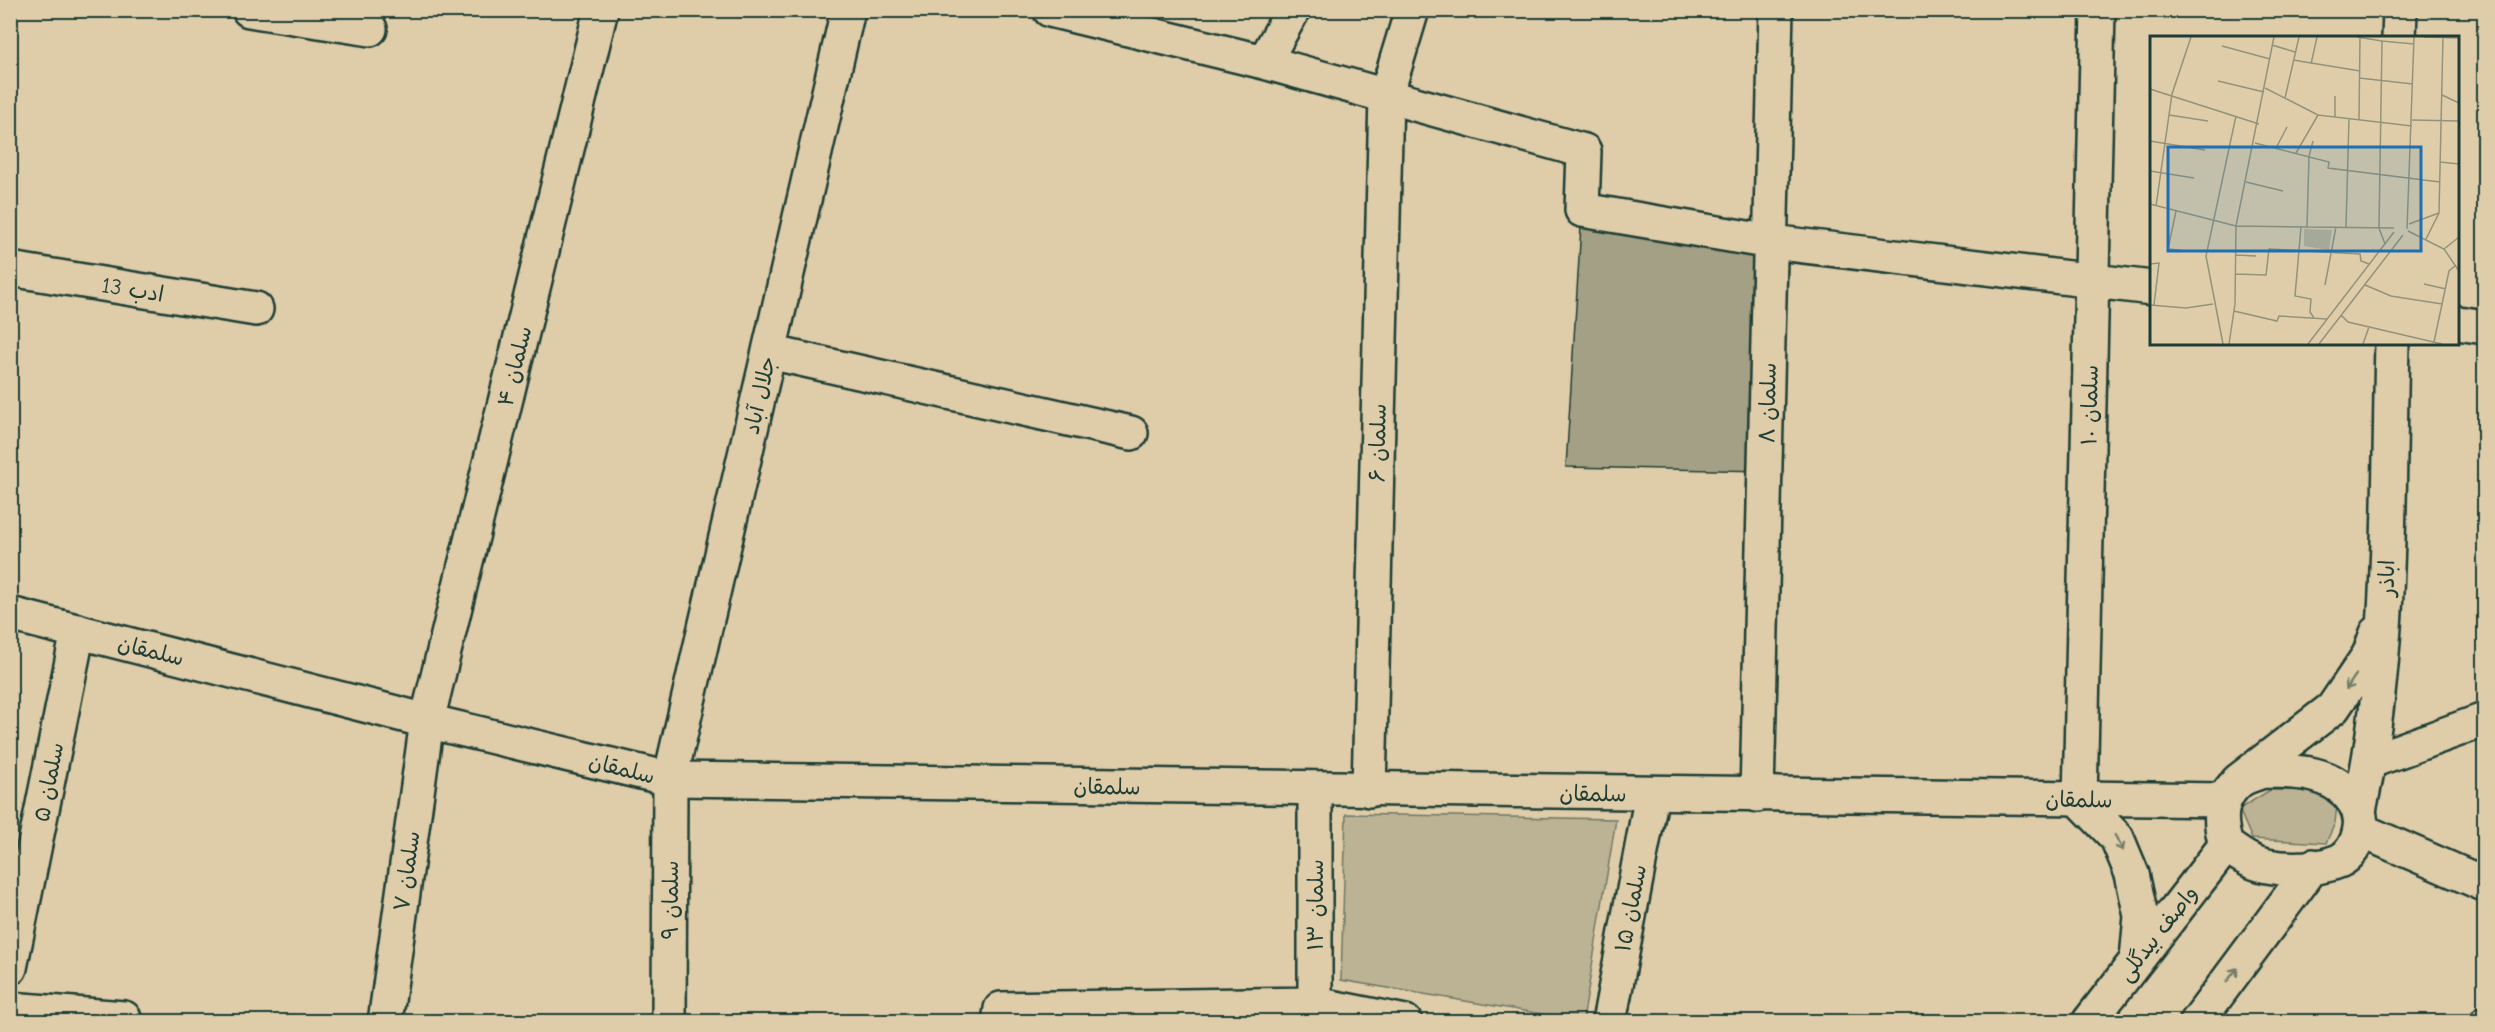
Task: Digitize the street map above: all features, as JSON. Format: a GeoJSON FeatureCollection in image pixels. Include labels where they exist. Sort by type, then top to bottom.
{"type":"FeatureCollection","features":[{"type":"Feature","properties":{"kind":"street"},"geometry":{"type":"LineString","coordinates":[[249,10],[370,29]]}},
{"type":"Feature","properties":{"kind":"street","name":"سلمان ۴"},"geometry":{"type":"LineString","coordinates":[[427,721],[601,10]]}},
{"type":"Feature","properties":{"kind":"street","name":"جلال آباد"},"geometry":{"type":"LineString","coordinates":[[670,779],[848,10]]}},
{"type":"Feature","properties":{"kind":"street"},"geometry":{"type":"LineString","coordinates":[[1264,63],[1293,10]]}},
{"type":"Feature","properties":{"kind":"street","name":"سلمان ۶"},"geometry":{"type":"LineString","coordinates":[[1369,790],[1386,96],[1412,10]]}},
{"type":"Feature","properties":{"kind":"street","name":"سلمان ۸"},"geometry":{"type":"LineString","coordinates":[[1756,795],[1776,10]]}},
{"type":"Feature","properties":{"kind":"street","name":"سلمان ۱۰"},"geometry":{"type":"LineString","coordinates":[[2080,800],[2098,10]]}},
{"type":"Feature","properties":{"kind":"street"},"geometry":{"type":"LineString","coordinates":[[2399,36],[2400,10]]}},
{"type":"Feature","properties":{"kind":"street"},"geometry":{"type":"LineString","coordinates":[[1064,12],[1264,63],[1584,151],[1582,210],[1771,242],[2150,288]]}},
{"type":"Feature","properties":{"kind":"street","name":"ادب 13"},"geometry":{"type":"LineString","coordinates":[[10,269],[256,309]]}},
{"type":"Feature","properties":{"kind":"street"},"geometry":{"type":"LineString","coordinates":[[2459,323],[2484,327]]}},
{"type":"Feature","properties":{"kind":"street","name":"اباذر"},"geometry":{"type":"LineString","coordinates":[[2360,821],[2378,711],[2385,612],[2392,345]]}},
{"type":"Feature","properties":{"kind":"street"},"geometry":{"type":"LineString","coordinates":[[769,352],[1131,434]]}},
{"type":"Feature","properties":{"kind":"street"},"geometry":{"type":"LineString","coordinates":[[2231,791],[2263,771],[2298,771],[2325,777],[2347,792],[2360,821],[2355,848],[2340,861],[2286,869],[2250,861],[2226,845],[2220,826],[2231,791],[2333,708],[2370,655],[2385,612]]}},
{"type":"Feature","properties":{"kind":"street","name":"سلمقان"},"geometry":{"type":"LineString","coordinates":[[10,614],[427,721],[670,779],[2080,800],[2231,791]]}},
{"type":"Feature","properties":{"kind":"street","name":"سلمان ۵"},"geometry":{"type":"LineString","coordinates":[[10,968],[78,631]]}},
{"type":"Feature","properties":{"kind":"street"},"geometry":{"type":"LineString","coordinates":[[2371,760],[2484,720]]}},
{"type":"Feature","properties":{"kind":"street","name":"سلمان ۷"},"geometry":{"type":"LineString","coordinates":[[385,1022],[427,721]]}},
{"type":"Feature","properties":{"kind":"street","name":"سلمان ۹"},"geometry":{"type":"LineString","coordinates":[[669,1022],[670,779]]}},
{"type":"Feature","properties":{"kind":"street","name":"سلمان ۱۳"},"geometry":{"type":"LineString","coordinates":[[1314,1013],[1315,789]]}},
{"type":"Feature","properties":{"kind":"street","name":"سلمان ۱۵"},"geometry":{"type":"LineString","coordinates":[[1609,1022],[1652,794]]}},
{"type":"Feature","properties":{"kind":"street"},"geometry":{"type":"LineString","coordinates":[[2080,800],[2117,838],[2132,874],[2141,916],[2137,959]]}},
{"type":"Feature","properties":{"kind":"street"},"geometry":{"type":"LineString","coordinates":[[2360,821],[2484,884]]}},
{"type":"Feature","properties":{"kind":"street","name":"واصف بیدگلی"},"geometry":{"type":"LineString","coordinates":[[2089,1022],[2226,845]]}},
{"type":"Feature","properties":{"kind":"street"},"geometry":{"type":"LineString","coordinates":[[2197,1022],[2313,866]]}},
{"type":"Feature","properties":{"kind":"street"},"geometry":{"type":"LineString","coordinates":[[10,1009],[124,1018]]}},
{"type":"Feature","properties":{"kind":"street"},"geometry":{"type":"LineString","coordinates":[[999,1022],[1001,1009],[1314,1013],[1405,1022]]}},
{"type":"Feature","properties":{"kind":"shaded area"},"geometry":{"type":"Polygon","coordinates":[[[2270,790],[2310,790],[2337,804],[2335,823],[2326,843],[2252,839],[2239,809],[2270,790]]]}},
{"type":"Feature","properties":{"kind":"shaded area"},"geometry":{"type":"Polygon","coordinates":[[[1346,814],[1616,819],[1583,1021],[1341,980],[1346,814]]]}},
{"type":"Feature","properties":{"kind":"building"},"geometry":{"type":"Polygon","coordinates":[[[1582,210],[1771,242],[1765,471],[1566,467],[1582,210]]]}}]}
